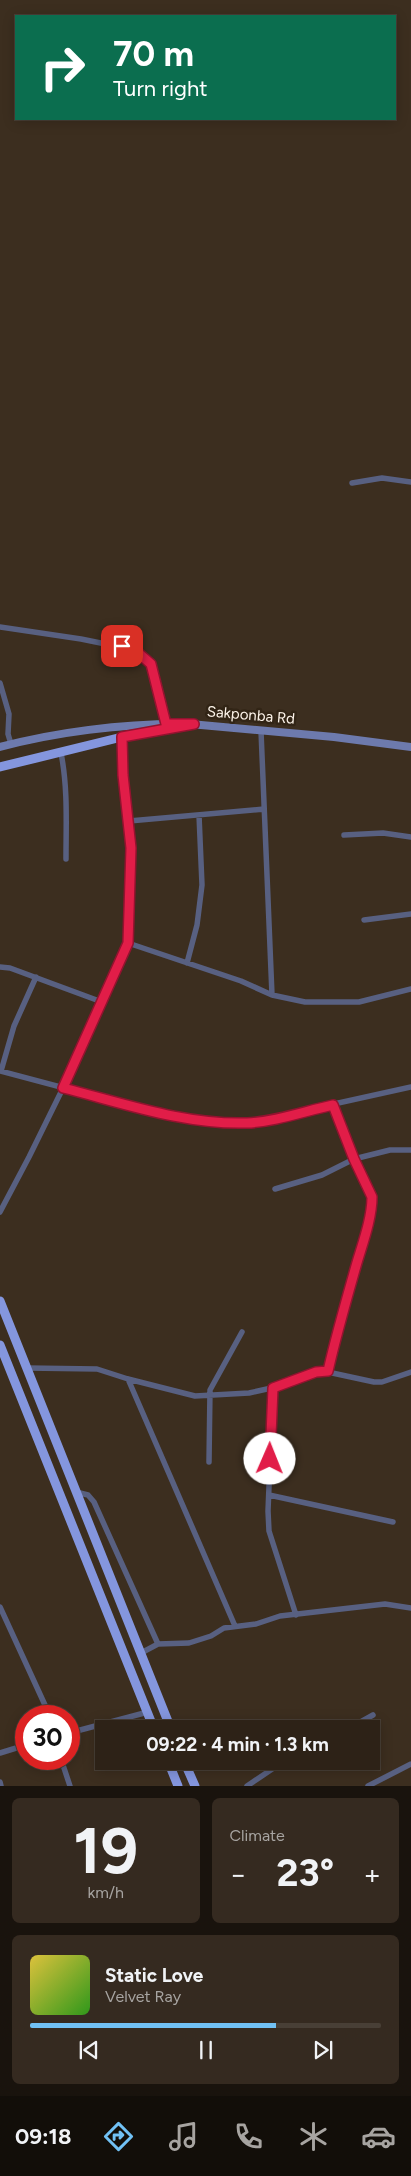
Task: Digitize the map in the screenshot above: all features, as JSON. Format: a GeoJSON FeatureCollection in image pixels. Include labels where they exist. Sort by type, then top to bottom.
{"type":"FeatureCollection","features":[{"type":"Feature","properties":{"kind":"highway"},"geometry":{"type":"LineString","coordinates":[[0,768],[122,737],[194,724]]}},
{"type":"Feature","properties":{"kind":"highway"},"geometry":{"type":"LineString","coordinates":[[0,1301],[167,1720]]}},
{"type":"Feature","properties":{"kind":"highway"},"geometry":{"type":"LineString","coordinates":[[0,1345],[151,1720]]}},
{"type":"Feature","properties":{"kind":"highway"},"geometry":{"type":"LineString","coordinates":[[26,1409],[41,1404]]}},
{"type":"Feature","properties":{"kind":"highway"},"geometry":{"type":"LineString","coordinates":[[172,1770],[178,1786]]}},
{"type":"Feature","properties":{"kind":"highway"},"geometry":{"type":"LineString","coordinates":[[188,1770],[195,1786]]}},
{"type":"Feature","properties":{"kind":"main road","name":"Sakponba Rd"},"geometry":{"type":"LineString","coordinates":[[0,747],[137,724],[194,724],[334,736],[411,747]]}},
{"type":"Feature","properties":{"kind":"street"},"geometry":{"type":"LineString","coordinates":[[352,483],[382,478],[411,482]]}},
{"type":"Feature","properties":{"kind":"street"},"geometry":{"type":"LineString","coordinates":[[0,627],[89,640],[135,650],[151,664],[166,724]]}},
{"type":"Feature","properties":{"kind":"street"},"geometry":{"type":"LineString","coordinates":[[0,683],[10,714],[8,734],[11,744]]}},
{"type":"Feature","properties":{"kind":"street"},"geometry":{"type":"LineString","coordinates":[[261,730],[272,995]]}},
{"type":"Feature","properties":{"kind":"street"},"geometry":{"type":"LineString","coordinates":[[0,1212],[30,1157],[63,1088],[128,943],[131,848],[123,775],[122,737]]}},
{"type":"Feature","properties":{"kind":"street"},"geometry":{"type":"LineString","coordinates":[[61,753],[66,792],[66,859]]}},
{"type":"Feature","properties":{"kind":"street"},"geometry":{"type":"LineString","coordinates":[[129,821],[264,809]]}},
{"type":"Feature","properties":{"kind":"street"},"geometry":{"type":"LineString","coordinates":[[187,963],[197,925],[202,885],[200,815]]}},
{"type":"Feature","properties":{"kind":"street"},"geometry":{"type":"LineString","coordinates":[[344,835],[396,833],[411,837]]}},
{"type":"Feature","properties":{"kind":"street"},"geometry":{"type":"LineString","coordinates":[[364,920],[411,914]]}},
{"type":"Feature","properties":{"kind":"street"},"geometry":{"type":"LineString","coordinates":[[128,943],[241,981],[272,995],[304,1002],[359,1002],[411,989]]}},
{"type":"Feature","properties":{"kind":"street"},"geometry":{"type":"LineString","coordinates":[[0,968],[10,968],[102,1002]]}},
{"type":"Feature","properties":{"kind":"street"},"geometry":{"type":"LineString","coordinates":[[36,977],[14,1026],[0,1071],[166,1115],[201,1121],[248,1123],[411,1087]]}},
{"type":"Feature","properties":{"kind":"street"},"geometry":{"type":"LineString","coordinates":[[328,1371],[336,1333],[372,1204],[372,1197],[354,1159],[333,1105]]}},
{"type":"Feature","properties":{"kind":"street"},"geometry":{"type":"LineString","coordinates":[[275,1189],[322,1175],[354,1159],[390,1150],[411,1150]]}},
{"type":"Feature","properties":{"kind":"street"},"geometry":{"type":"LineString","coordinates":[[209,1462],[209,1395],[213,1383],[242,1332]]}},
{"type":"Feature","properties":{"kind":"street"},"geometry":{"type":"LineString","coordinates":[[27,1368],[82,1367],[97,1369],[195,1396],[250,1394],[273,1388],[316,1372],[328,1371],[374,1382],[382,1382],[411,1372]]}},
{"type":"Feature","properties":{"kind":"street"},"geometry":{"type":"LineString","coordinates":[[128,1379],[235,1626]]}},
{"type":"Feature","properties":{"kind":"street"},"geometry":{"type":"LineString","coordinates":[[273,1388],[269,1531],[296,1614]]}},
{"type":"Feature","properties":{"kind":"street"},"geometry":{"type":"LineString","coordinates":[[76,1492],[88,1495],[94,1502],[158,1644]]}},
{"type":"Feature","properties":{"kind":"street"},"geometry":{"type":"LineString","coordinates":[[269,1495],[392,1522]]}},
{"type":"Feature","properties":{"kind":"street"},"geometry":{"type":"LineString","coordinates":[[141,1653],[158,1644],[189,1643],[211,1636],[220,1629],[296,1614],[385,1604],[411,1608]]}},
{"type":"Feature","properties":{"kind":"street"},"geometry":{"type":"LineString","coordinates":[[0,1607],[45,1705]]}},
{"type":"Feature","properties":{"kind":"street"},"geometry":{"type":"LineString","coordinates":[[80,1730],[148,1712]]}},
{"type":"Feature","properties":{"kind":"street"},"geometry":{"type":"LineString","coordinates":[[365,1720],[373,1716]]}},
{"type":"Feature","properties":{"kind":"street"},"geometry":{"type":"LineString","coordinates":[[0,1752],[15,1748]]}},
{"type":"Feature","properties":{"kind":"street"},"geometry":{"type":"LineString","coordinates":[[368,1786],[411,1764]]}},
{"type":"Feature","properties":{"kind":"street"},"geometry":{"type":"LineString","coordinates":[[65,1770],[70,1786]]}},
{"type":"Feature","properties":{"kind":"street"},"geometry":{"type":"LineString","coordinates":[[247,1786],[271,1770]]}},
{"type":"Feature","properties":{"kind":"street"},"geometry":{"type":"LineString","coordinates":[[0,1782],[1,1786]]}},
{"type":"Feature","properties":{"kind":"route"},"geometry":{"type":"LineString","coordinates":[[122,646],[135,650],[151,664],[166,724],[194,724],[122,737],[123,775],[131,848],[128,943],[63,1088],[166,1115],[201,1121],[248,1123],[333,1105],[354,1159],[372,1197],[364,1239],[336,1333],[328,1371],[316,1372],[297,1381],[273,1388],[270,1423],[270,1459]]}}]}
